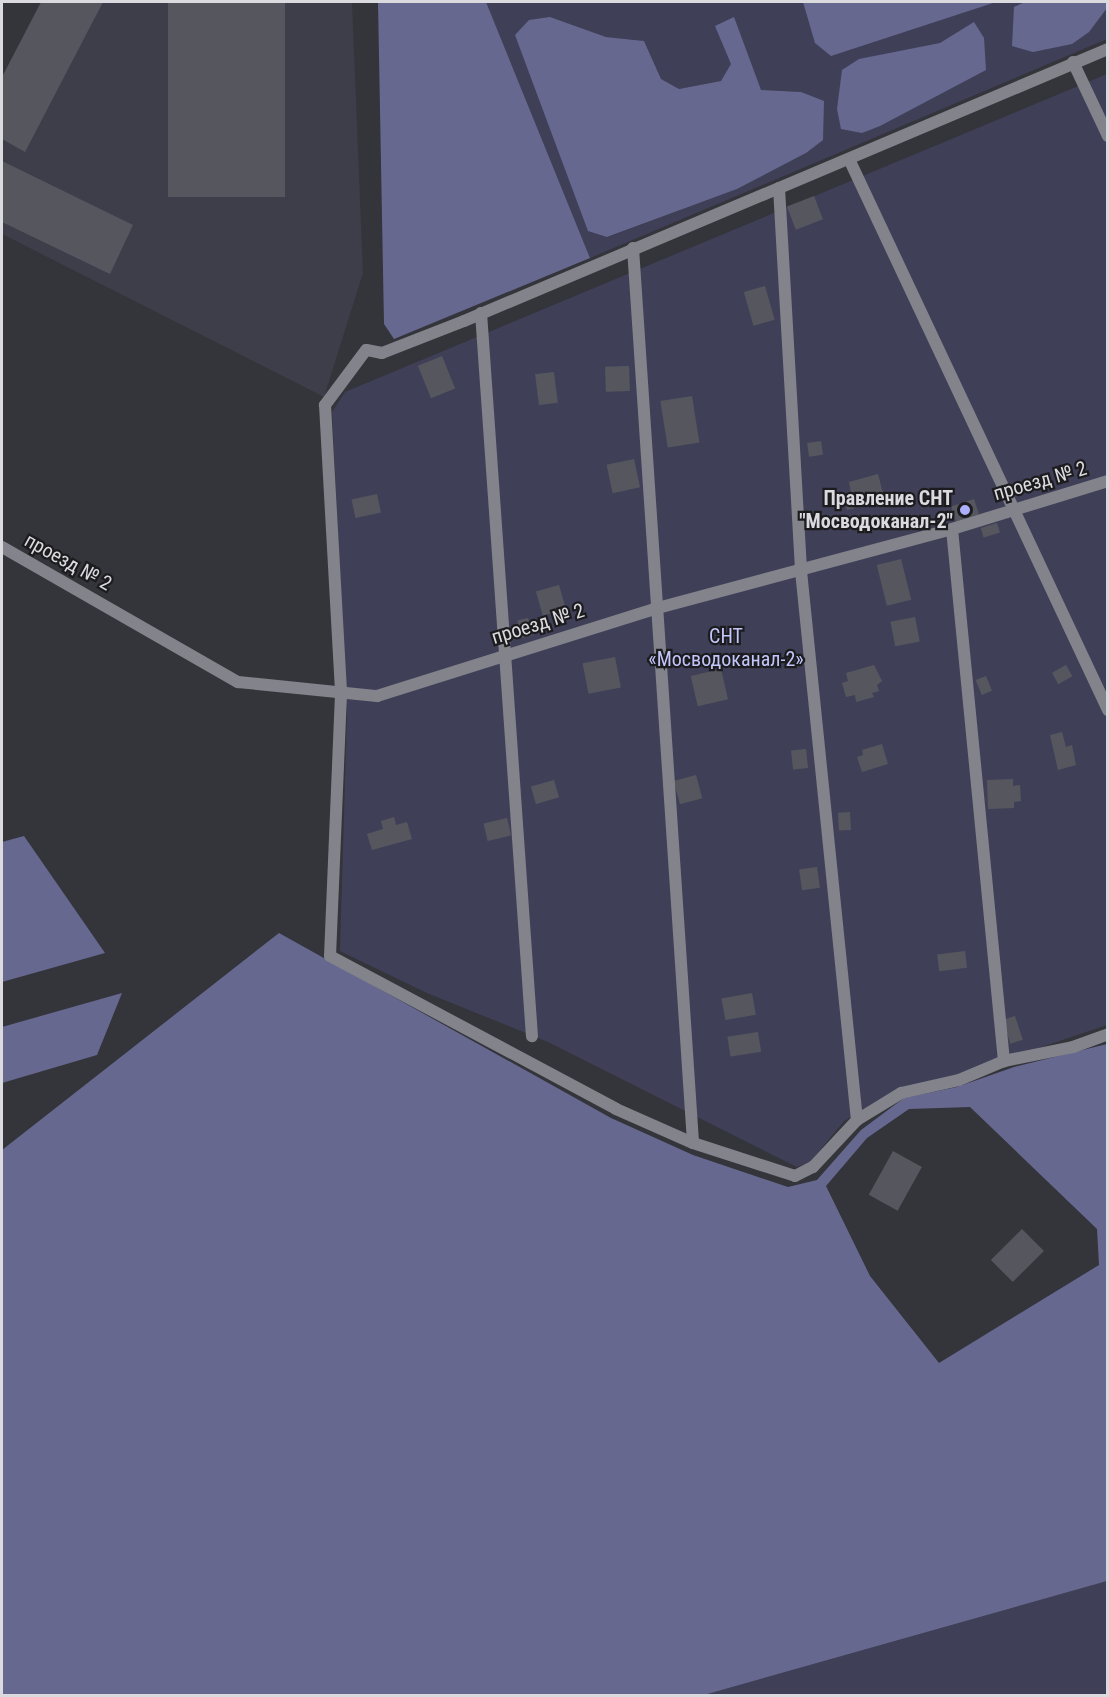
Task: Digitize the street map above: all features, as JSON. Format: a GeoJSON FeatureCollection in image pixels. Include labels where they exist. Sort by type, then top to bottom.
{"type":"FeatureCollection","features":[{"type":"Feature","properties":{"kind":"street"},"geometry":{"type":"LineString","coordinates":[[1107,49],[481,314],[382,353],[366,350],[325,405],[341,694],[330,956],[616,1109],[693,1143],[795,1176],[813,1167],[857,1120],[901,1093],[959,1080],[1004,1061],[1073,1047],[1107,1034]]}},
{"type":"Feature","properties":{"kind":"street"},"geometry":{"type":"LineString","coordinates":[[1073,62],[1107,136]]}},
{"type":"Feature","properties":{"kind":"street"},"geometry":{"type":"LineString","coordinates":[[849,159],[1107,710]]}},
{"type":"Feature","properties":{"kind":"street"},"geometry":{"type":"LineString","coordinates":[[778,188],[801,571],[857,1120]]}},
{"type":"Feature","properties":{"kind":"street"},"geometry":{"type":"LineString","coordinates":[[633,248],[654,609],[693,1143]]}},
{"type":"Feature","properties":{"kind":"street"},"geometry":{"type":"LineString","coordinates":[[481,314],[502,655],[532,1036]]}},
{"type":"Feature","properties":{"kind":"street","name":"проезд № 2"},"geometry":{"type":"LineString","coordinates":[[2,547],[238,682],[377,696],[654,609],[952,529],[1012,508],[1107,481]]}},
{"type":"Feature","properties":{"kind":"street"},"geometry":{"type":"LineString","coordinates":[[952,529],[1004,1061]]}},
{"type":"Feature","properties":{"kind":"shaded area"},"geometry":{"type":"Polygon","coordinates":[[[42,2],[352,2],[363,273],[324,397],[2,234],[2,78],[42,2]]]}},
{"type":"Feature","properties":{"kind":"shaded area"},"geometry":{"type":"Polygon","coordinates":[[[378,2],[486,2],[590,258],[394,339],[384,324],[378,2]]]}},
{"type":"Feature","properties":{"kind":"shaded area"},"geometry":{"type":"Polygon","coordinates":[[[803,2],[996,2],[831,56],[815,43],[803,2]]]}},
{"type":"Feature","properties":{"kind":"shaded area"},"geometry":{"type":"Polygon","coordinates":[[[1025,2],[1107,2],[1107,8],[1089,32],[1072,44],[1033,52],[1012,46],[1014,7],[1025,2]]]}},
{"type":"Feature","properties":{"kind":"shaded area"},"geometry":{"type":"Polygon","coordinates":[[[550,17],[606,37],[644,41],[661,79],[679,89],[721,81],[731,64],[715,26],[734,17],[761,90],[801,92],[824,101],[823,140],[806,153],[737,189],[607,237],[588,231],[515,35],[529,20],[550,17]]]}},
{"type":"Feature","properties":{"kind":"shaded area"},"geometry":{"type":"Polygon","coordinates":[[[974,22],[984,38],[986,70],[880,126],[862,133],[841,129],[837,109],[842,70],[859,59],[940,43],[974,22]]]}},
{"type":"Feature","properties":{"kind":"shaded area"},"geometry":{"type":"Polygon","coordinates":[[[24,836],[105,953],[2,982],[2,842],[24,836]]]}},
{"type":"Feature","properties":{"kind":"shaded area"},"geometry":{"type":"Polygon","coordinates":[[[279,933],[611,1118],[693,1155],[788,1187],[817,1180],[861,1130],[904,1098],[957,1087],[1014,1067],[1107,1044],[1107,1581],[704,1695],[2,1696],[2,1150],[279,933]],[[970,1107],[909,1109],[867,1138],[826,1186],[870,1276],[939,1363],[1099,1265],[1097,1229],[970,1107]]]}},
{"type":"Feature","properties":{"kind":"shaded area"},"geometry":{"type":"Polygon","coordinates":[[[122,993],[97,1055],[2,1083],[2,1027],[122,993]]]}},
{"type":"Feature","properties":{"kind":"green space"},"geometry":{"type":"Polygon","coordinates":[[[486,2],[1107,2],[1107,39],[590,258],[486,2]],[[550,17],[608,237],[737,189],[806,153],[801,92],[761,90],[716,26],[732,64],[721,81],[679,89],[661,79],[644,41],[606,37],[550,17]]]}},
{"type":"Feature","properties":{"kind":"green space","name":"СНТ «Мосводоканал-2»"},"geometry":{"type":"Polygon","coordinates":[[[1107,74],[1107,1025],[958,1075],[897,1089],[844,1121],[810,1162],[797,1167],[548,1042],[427,993],[340,951],[347,714],[332,412],[345,392],[1107,74]]]}},
{"type":"Feature","properties":{"kind":"green space"},"geometry":{"type":"Polygon","coordinates":[[[1107,1581],[1107,1695],[704,1695],[1107,1581]]]}},
{"type":"Feature","properties":{"kind":"building"},"geometry":{"type":"Polygon","coordinates":[[[41,2],[103,2],[25,152],[2,139],[2,77],[41,2]]]}},
{"type":"Feature","properties":{"kind":"building"},"geometry":{"type":"Polygon","coordinates":[[[168,2],[285,2],[285,197],[168,197],[168,2]]]}},
{"type":"Feature","properties":{"kind":"building"},"geometry":{"type":"Polygon","coordinates":[[[2,161],[133,225],[110,274],[2,222],[2,161]]]}},
{"type":"Feature","properties":{"kind":"building"},"geometry":{"type":"Polygon","coordinates":[[[814,196],[823,219],[796,230],[787,206],[814,196]]]}},
{"type":"Feature","properties":{"kind":"building"},"geometry":{"type":"Polygon","coordinates":[[[765,286],[775,320],[753,326],[744,292],[765,286]]]}},
{"type":"Feature","properties":{"kind":"building"},"geometry":{"type":"Polygon","coordinates":[[[442,356],[455,388],[431,398],[418,366],[442,356]]]}},
{"type":"Feature","properties":{"kind":"building"},"geometry":{"type":"Polygon","coordinates":[[[629,366],[630,391],[606,392],[605,367],[629,366]]]}},
{"type":"Feature","properties":{"kind":"building"},"geometry":{"type":"Polygon","coordinates":[[[554,372],[558,403],[539,405],[535,374],[554,372]]]}},
{"type":"Feature","properties":{"kind":"building"},"geometry":{"type":"Polygon","coordinates":[[[692,396],[699,442],[668,447],[660,401],[692,396]]]}},
{"type":"Feature","properties":{"kind":"building"},"geometry":{"type":"Polygon","coordinates":[[[821,441],[823,455],[809,457],[807,443],[821,441]]]}},
{"type":"Feature","properties":{"kind":"building"},"geometry":{"type":"Polygon","coordinates":[[[634,459],[640,487],[613,493],[607,465],[634,459]]]}},
{"type":"Feature","properties":{"kind":"building"},"geometry":{"type":"Polygon","coordinates":[[[878,474],[885,501],[847,510],[843,495],[851,493],[849,482],[878,474]]]}},
{"type":"Feature","properties":{"kind":"building"},"geometry":{"type":"Polygon","coordinates":[[[377,494],[381,513],[356,518],[352,499],[377,494]]]}},
{"type":"Feature","properties":{"kind":"building","name":"Правление СНТ \"Мосводоканал-2\""},"geometry":{"type":"Polygon","coordinates":[[[974,499],[979,514],[956,522],[951,506],[974,499]]]}},
{"type":"Feature","properties":{"kind":"building"},"geometry":{"type":"Polygon","coordinates":[[[997,523],[1000,533],[984,538],[981,528],[997,523]]]}},
{"type":"Feature","properties":{"kind":"building"},"geometry":{"type":"Polygon","coordinates":[[[901,559],[911,600],[887,606],[877,565],[901,559]]]}},
{"type":"Feature","properties":{"kind":"building"},"geometry":{"type":"Polygon","coordinates":[[[559,585],[566,609],[543,616],[536,592],[559,585]]]}},
{"type":"Feature","properties":{"kind":"building"},"geometry":{"type":"Polygon","coordinates":[[[915,617],[920,642],[895,646],[890,622],[915,617]]]}},
{"type":"Feature","properties":{"kind":"building"},"geometry":{"type":"Polygon","coordinates":[[[528,618],[532,636],[521,638],[517,620],[528,618]]]}},
{"type":"Feature","properties":{"kind":"building"},"geometry":{"type":"Polygon","coordinates":[[[615,657],[621,687],[589,694],[583,663],[615,657]]]}},
{"type":"Feature","properties":{"kind":"building"},"geometry":{"type":"Polygon","coordinates":[[[874,665],[882,681],[877,685],[879,691],[872,693],[874,697],[856,702],[855,695],[846,697],[842,683],[848,681],[846,673],[874,665]]]}},
{"type":"Feature","properties":{"kind":"building"},"geometry":{"type":"Polygon","coordinates":[[[1066,665],[1072,676],[1058,684],[1052,673],[1066,665]]]}},
{"type":"Feature","properties":{"kind":"building"},"geometry":{"type":"Polygon","coordinates":[[[721,669],[728,699],[698,706],[691,676],[721,669]]]}},
{"type":"Feature","properties":{"kind":"building"},"geometry":{"type":"Polygon","coordinates":[[[986,676],[992,691],[982,695],[976,680],[986,676]]]}},
{"type":"Feature","properties":{"kind":"building"},"geometry":{"type":"Polygon","coordinates":[[[1062,732],[1066,747],[1072,745],[1076,765],[1058,770],[1050,735],[1062,732]]]}},
{"type":"Feature","properties":{"kind":"building"},"geometry":{"type":"Polygon","coordinates":[[[882,744],[888,764],[862,772],[857,757],[863,755],[862,750],[882,744]]]}},
{"type":"Feature","properties":{"kind":"building"},"geometry":{"type":"Polygon","coordinates":[[[806,749],[808,768],[793,769],[791,751],[806,749]]]}},
{"type":"Feature","properties":{"kind":"building"},"geometry":{"type":"Polygon","coordinates":[[[696,775],[702,798],[680,804],[674,781],[696,775]]]}},
{"type":"Feature","properties":{"kind":"building"},"geometry":{"type":"Polygon","coordinates":[[[1013,779],[1013,786],[1020,785],[1021,801],[1014,802],[1014,808],[988,809],[987,780],[1013,779]]]}},
{"type":"Feature","properties":{"kind":"building"},"geometry":{"type":"Polygon","coordinates":[[[554,780],[559,797],[536,804],[531,787],[554,780]]]}},
{"type":"Feature","properties":{"kind":"building"},"geometry":{"type":"Polygon","coordinates":[[[850,812],[851,830],[839,831],[838,813],[850,812]]]}},
{"type":"Feature","properties":{"kind":"building"},"geometry":{"type":"Polygon","coordinates":[[[394,817],[396,825],[407,822],[412,839],[372,850],[367,834],[383,829],[381,821],[394,817]]]}},
{"type":"Feature","properties":{"kind":"building"},"geometry":{"type":"Polygon","coordinates":[[[507,818],[511,836],[488,841],[484,823],[507,818]]]}},
{"type":"Feature","properties":{"kind":"building"},"geometry":{"type":"Polygon","coordinates":[[[817,867],[820,888],[802,890],[799,870],[817,867]]]}},
{"type":"Feature","properties":{"kind":"building"},"geometry":{"type":"Polygon","coordinates":[[[965,951],[967,968],[939,971],[937,954],[965,951]]]}},
{"type":"Feature","properties":{"kind":"building"},"geometry":{"type":"Polygon","coordinates":[[[752,993],[756,1015],[725,1020],[721,998],[752,993]]]}},
{"type":"Feature","properties":{"kind":"building"},"geometry":{"type":"Polygon","coordinates":[[[1015,1016],[1023,1040],[1010,1044],[1003,1020],[1015,1016]]]}},
{"type":"Feature","properties":{"kind":"building"},"geometry":{"type":"Polygon","coordinates":[[[758,1032],[761,1052],[731,1057],[727,1037],[758,1032]]]}},
{"type":"Feature","properties":{"kind":"building"},"geometry":{"type":"Polygon","coordinates":[[[893,1151],[922,1167],[898,1211],[869,1195],[893,1151]]]}},
{"type":"Feature","properties":{"kind":"building"},"geometry":{"type":"Polygon","coordinates":[[[1022,1229],[1044,1251],[1013,1282],[991,1260],[1022,1229]]]}},
{"type":"Feature","properties":{"kind":"place","name":"Правление СНТ \"Мосводоканал-2\""},"geometry":{"type":"Point","coordinates":[965,510]}}]}
